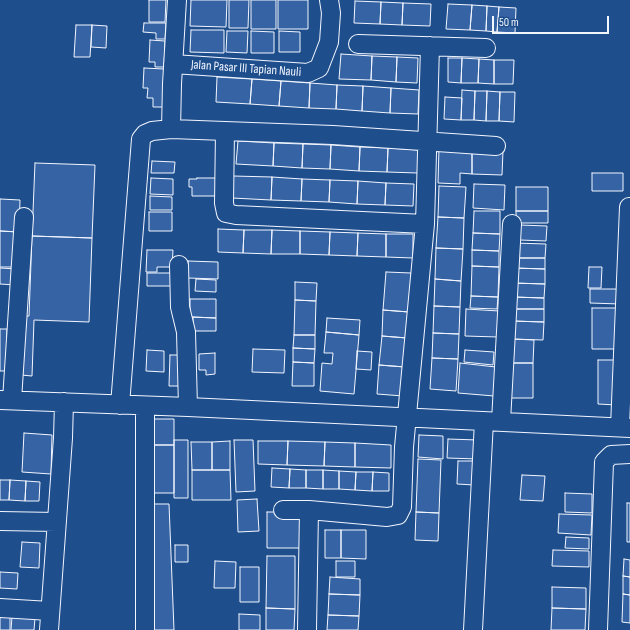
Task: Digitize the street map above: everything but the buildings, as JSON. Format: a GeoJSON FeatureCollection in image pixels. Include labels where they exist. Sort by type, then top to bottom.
{"type":"FeatureCollection","features":[{"type":"Feature","properties":{"kind":"street"},"geometry":{"type":"LineString","coordinates":[[171,129],[177,0]]}},
{"type":"Feature","properties":{"kind":"street","name":"Jalan Pasar III Tapian Nauli"},"geometry":{"type":"LineString","coordinates":[[173,64],[308,73],[319,68],[329,42],[331,13],[329,0]]}},
{"type":"Feature","properties":{"kind":"street"},"geometry":{"type":"LineString","coordinates":[[358,44],[486,48]]}},
{"type":"Feature","properties":{"kind":"street"},"geometry":{"type":"LineString","coordinates":[[283,510],[309,510],[387,518],[398,515],[402,507],[404,447],[425,224],[430,46]]}},
{"type":"Feature","properties":{"kind":"street"},"geometry":{"type":"LineString","coordinates":[[120,405],[141,139],[145,134],[152,131],[171,129],[333,135],[496,146]]}},
{"type":"Feature","properties":{"kind":"street"},"geometry":{"type":"LineString","coordinates":[[226,131],[224,203],[226,213],[236,215],[425,224]]}},
{"type":"Feature","properties":{"kind":"street"},"geometry":{"type":"LineString","coordinates":[[24,217],[6,400],[501,421],[625,428],[629,207]]}},
{"type":"Feature","properties":{"kind":"street"},"geometry":{"type":"LineString","coordinates":[[501,421],[512,224]]}},
{"type":"Feature","properties":{"kind":"street"},"geometry":{"type":"LineString","coordinates":[[178,265],[180,307],[186,332],[188,407]]}},
{"type":"Feature","properties":{"kind":"street"},"geometry":{"type":"LineString","coordinates":[[49,630],[63,438],[64,402]]}},
{"type":"Feature","properties":{"kind":"street"},"geometry":{"type":"LineString","coordinates":[[145,406],[145,630]]}},
{"type":"Feature","properties":{"kind":"street"},"geometry":{"type":"LineString","coordinates":[[473,630],[484,421]]}},
{"type":"Feature","properties":{"kind":"street"},"geometry":{"type":"LineString","coordinates":[[598,630],[604,462],[611,455],[630,454]]}},
{"type":"Feature","properties":{"kind":"street"},"geometry":{"type":"LineString","coordinates":[[308,630],[309,510]]}},
{"type":"Feature","properties":{"kind":"street"},"geometry":{"type":"LineString","coordinates":[[0,521],[56,522]]}},
{"type":"Feature","properties":{"kind":"street"},"geometry":{"type":"LineString","coordinates":[[0,608],[50,611]]}}]}
